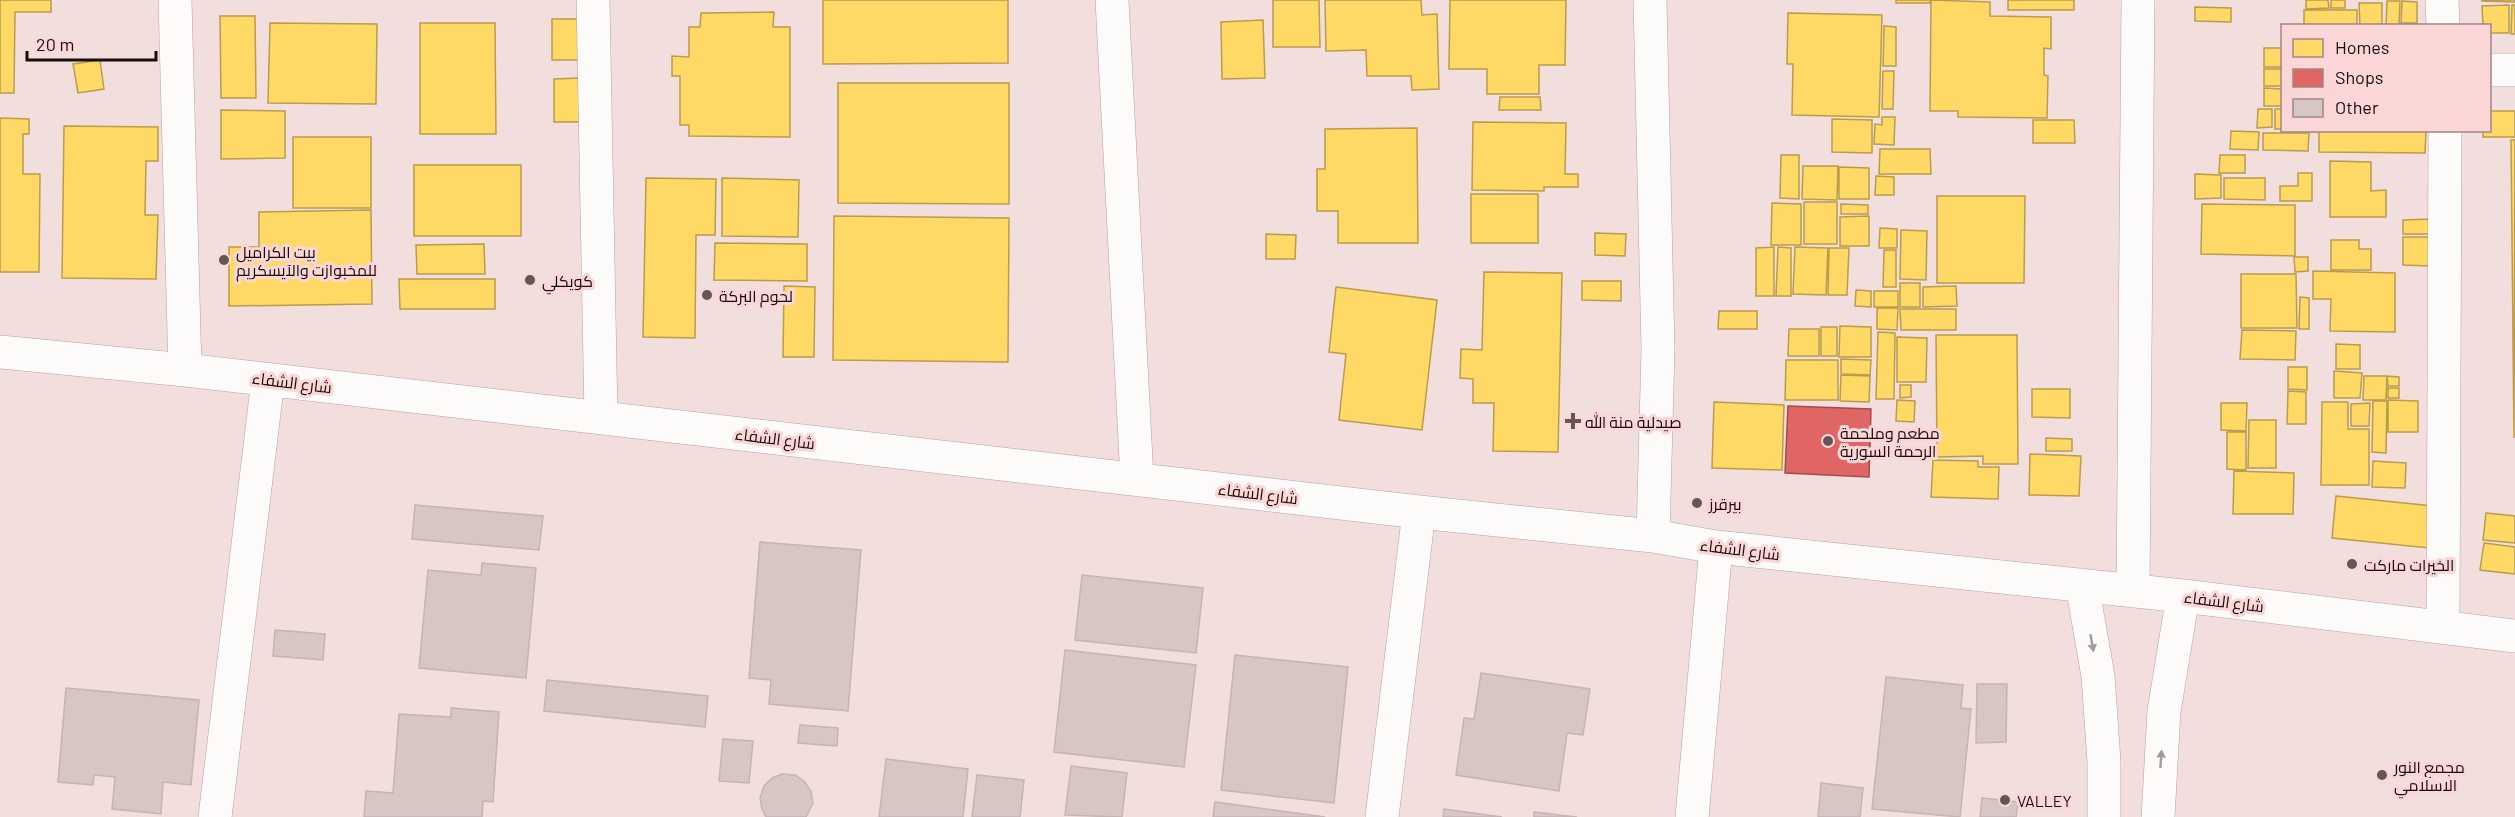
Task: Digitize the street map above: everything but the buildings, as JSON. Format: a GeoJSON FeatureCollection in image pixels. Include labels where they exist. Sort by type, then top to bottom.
{"type":"FeatureCollection","features":[{"type":"Feature","properties":{"kind":"street"},"geometry":{"type":"LineString","coordinates":[[175,0],[185,370]]}},
{"type":"Feature","properties":{"kind":"street"},"geometry":{"type":"LineString","coordinates":[[593,0],[601,418]]}},
{"type":"Feature","properties":{"kind":"street"},"geometry":{"type":"LineString","coordinates":[[1112,0],[1137,479]]}},
{"type":"Feature","properties":{"kind":"street"},"geometry":{"type":"LineString","coordinates":[[1650,0],[1658,348],[1653,536]]}},
{"type":"Feature","properties":{"kind":"street"},"geometry":{"type":"LineString","coordinates":[[2133,591],[2138,0]]}},
{"type":"Feature","properties":{"kind":"street"},"geometry":{"type":"LineString","coordinates":[[2442,0],[2443,24]]}},
{"type":"Feature","properties":{"kind":"street"},"geometry":{"type":"LineString","coordinates":[[2491,70],[2515,70]]}},
{"type":"Feature","properties":{"kind":"street"},"geometry":{"type":"LineString","coordinates":[[2443,627],[2445,132]]}},
{"type":"Feature","properties":{"kind":"street","name":"شارع الشفاء"},"geometry":{"type":"LineString","coordinates":[[0,352],[185,370],[1419,512],[1653,536],[1716,547],[2183,596],[2515,636]]}},
{"type":"Feature","properties":{"kind":"street"},"geometry":{"type":"LineString","coordinates":[[215,817],[268,380]]}},
{"type":"Feature","properties":{"kind":"street"},"geometry":{"type":"LineString","coordinates":[[1382,817],[1419,512]]}},
{"type":"Feature","properties":{"kind":"street"},"geometry":{"type":"LineString","coordinates":[[1692,817],[1716,547]]}},
{"type":"Feature","properties":{"kind":"street"},"geometry":{"type":"LineString","coordinates":[[2082,585],[2098,676],[2104,762],[2104,817]]}},
{"type":"Feature","properties":{"kind":"street"},"geometry":{"type":"LineString","coordinates":[[2158,817],[2164,711],[2183,596]]}},
{"type":"Feature","properties":{"kind":"place","name":"بيت الكراميل للمخبوازت والآيسكريم"},"geometry":{"type":"Point","coordinates":[224,260]}},
{"type":"Feature","properties":{"kind":"place","name":"كويكلي"},"geometry":{"type":"Point","coordinates":[530,280]}},
{"type":"Feature","properties":{"kind":"place","name":"لحوم البركة"},"geometry":{"type":"Point","coordinates":[707,295]}},
{"type":"Feature","properties":{"kind":"place","name":"صيدلية منة الله"},"geometry":{"type":"Point","coordinates":[1573,421]}},
{"type":"Feature","properties":{"kind":"place","name":"مطعم وملحمة الرحمة السورية"},"geometry":{"type":"Point","coordinates":[1828,441]}},
{"type":"Feature","properties":{"kind":"place","name":"بيرقرز"},"geometry":{"type":"Point","coordinates":[1697,503]}},
{"type":"Feature","properties":{"kind":"place","name":"الخيرات ماركت"},"geometry":{"type":"Point","coordinates":[2352,564]}},
{"type":"Feature","properties":{"kind":"place","name":"مجمع النور الاسلامي"},"geometry":{"type":"Point","coordinates":[2382,775]}},
{"type":"Feature","properties":{"kind":"place","name":"VALLEY"},"geometry":{"type":"Point","coordinates":[2005,800]}}]}
